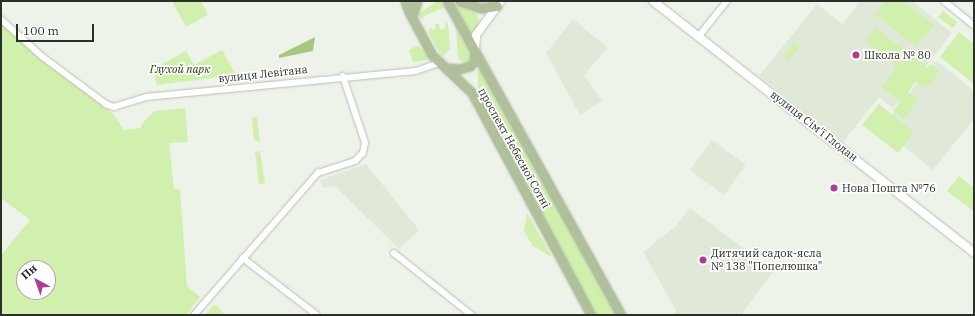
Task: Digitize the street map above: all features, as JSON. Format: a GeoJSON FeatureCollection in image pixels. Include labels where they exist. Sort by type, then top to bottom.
{"type":"FeatureCollection","features":[{"type":"Feature","properties":{"kind":"main road","name":"проспект Небесної Сотні"},"geometry":{"type":"LineString","coordinates":[[405,1],[412,17],[442,65],[472,93],[591,315]]}},
{"type":"Feature","properties":{"kind":"main road"},"geometry":{"type":"LineString","coordinates":[[412,17],[417,1]]}},
{"type":"Feature","properties":{"kind":"main road","name":"проспект Небесної Сотні"},"geometry":{"type":"LineString","coordinates":[[447,1],[621,315]]}},
{"type":"Feature","properties":{"kind":"main road"},"geometry":{"type":"LineString","coordinates":[[460,1],[480,8],[499,3]]}},
{"type":"Feature","properties":{"kind":"main road","name":"вулиця Левітана"},"geometry":{"type":"LineString","coordinates":[[442,65],[467,67],[474,61],[475,51]]}},
{"type":"Feature","properties":{"kind":"street","name":"вулиця Сім'ї Глодан"},"geometry":{"type":"LineString","coordinates":[[653,1],[974,253]]}},
{"type":"Feature","properties":{"kind":"street"},"geometry":{"type":"LineString","coordinates":[[699,36],[727,1]]}},
{"type":"Feature","properties":{"kind":"street"},"geometry":{"type":"LineString","coordinates":[[944,1],[974,24]]}},
{"type":"Feature","properties":{"kind":"street","name":"вулиця Левітана"},"geometry":{"type":"LineString","coordinates":[[475,51],[476,35],[499,3]]}},
{"type":"Feature","properties":{"kind":"street","name":"вулиця Левітана"},"geometry":{"type":"LineString","coordinates":[[1,19],[44,57],[106,104],[114,107],[146,97],[416,71],[442,65]]}},
{"type":"Feature","properties":{"kind":"street"},"geometry":{"type":"LineString","coordinates":[[194,315],[318,173],[355,161],[363,154],[365,143],[343,77]]}},
{"type":"Feature","properties":{"kind":"street"},"geometry":{"type":"LineString","coordinates":[[394,252],[472,315]]}},
{"type":"Feature","properties":{"kind":"street"},"geometry":{"type":"LineString","coordinates":[[243,258],[317,315]]}},
{"type":"Feature","properties":{"kind":"shaded area","name":"Школа № 80"},"geometry":{"type":"Polygon","coordinates":[[[861,1],[912,1],[952,33],[893,108],[879,97],[843,142],[759,76],[817,4],[842,24],[861,1]]]}},
{"type":"Feature","properties":{"kind":"shaded area"},"geometry":{"type":"Polygon","coordinates":[[[573,19],[608,48],[584,75],[602,101],[580,115],[546,53],[573,19]]]}},
{"type":"Feature","properties":{"kind":"shaded area"},"geometry":{"type":"Polygon","coordinates":[[[936,60],[974,91],[974,119],[933,170],[881,128],[936,60]]]}},
{"type":"Feature","properties":{"kind":"shaded area"},"geometry":{"type":"Polygon","coordinates":[[[712,140],[746,165],[724,195],[690,170],[712,140]]]}},
{"type":"Feature","properties":{"kind":"shaded area"},"geometry":{"type":"Polygon","coordinates":[[[366,164],[419,230],[399,249],[335,186],[323,188],[320,180],[366,164]]]}},
{"type":"Feature","properties":{"kind":"shaded area","name":"Дитячий садок-ясла № 138 \"Попелюшка\""},"geometry":{"type":"Polygon","coordinates":[[[690,208],[774,271],[741,315],[673,315],[676,310],[643,252],[675,227],[690,208]]]}},
{"type":"Feature","properties":{"kind":"green space"},"geometry":{"type":"Polygon","coordinates":[[[172,1],[201,1],[208,15],[186,27],[172,1]]]}},
{"type":"Feature","properties":{"kind":"green space"},"geometry":{"type":"Polygon","coordinates":[[[886,1],[903,1],[934,25],[916,47],[875,14],[886,1]]]}},
{"type":"Feature","properties":{"kind":"green space"},"geometry":{"type":"Polygon","coordinates":[[[436,2],[441,2],[445,7],[425,16],[422,20],[418,14],[436,2]]]}},
{"type":"Feature","properties":{"kind":"green space"},"geometry":{"type":"Polygon","coordinates":[[[454,2],[476,13],[480,24],[471,35],[454,2]]]}},
{"type":"Feature","properties":{"kind":"green space"},"geometry":{"type":"Polygon","coordinates":[[[943,11],[957,22],[953,28],[938,17],[943,11]]]}},
{"type":"Feature","properties":{"kind":"green space"},"geometry":{"type":"Polygon","coordinates":[[[446,20],[448,25],[450,49],[442,57],[428,32],[431,27],[432,30],[436,28],[435,25],[438,23],[441,30],[445,28],[446,20]]]}},
{"type":"Feature","properties":{"kind":"green space"},"geometry":{"type":"Polygon","coordinates":[[[1,24],[114,115],[124,130],[141,128],[142,124],[154,111],[185,108],[188,142],[169,143],[174,189],[180,190],[187,286],[200,297],[186,315],[1,315],[1,255],[30,220],[1,198],[1,24]]]}},
{"type":"Feature","properties":{"kind":"green space"},"geometry":{"type":"Polygon","coordinates":[[[456,28],[471,53],[471,59],[465,64],[458,58],[456,28]]]}},
{"type":"Feature","properties":{"kind":"green space"},"geometry":{"type":"Polygon","coordinates":[[[876,28],[927,68],[930,64],[940,71],[926,89],[916,82],[908,92],[918,100],[904,119],[893,110],[900,102],[882,87],[897,67],[865,41],[876,28]]]}},
{"type":"Feature","properties":{"kind":"green space"},"geometry":{"type":"Polygon","coordinates":[[[959,32],[974,44],[974,84],[940,57],[959,32]]]}},
{"type":"Feature","properties":{"kind":"green space"},"geometry":{"type":"Polygon","coordinates":[[[315,37],[313,51],[279,58],[279,55],[315,37]]]}},
{"type":"Feature","properties":{"kind":"green space"},"geometry":{"type":"Polygon","coordinates":[[[794,43],[800,47],[789,61],[783,57],[794,43]]]}},
{"type":"Feature","properties":{"kind":"green space"},"geometry":{"type":"Polygon","coordinates":[[[417,46],[424,51],[428,60],[413,62],[409,50],[417,46]]]}},
{"type":"Feature","properties":{"kind":"green space","name":"Глухой парк"},"geometry":{"type":"Polygon","coordinates":[[[222,50],[236,75],[157,85],[153,69],[186,51],[194,65],[222,50]]]}},
{"type":"Feature","properties":{"kind":"green space"},"geometry":{"type":"Polygon","coordinates":[[[478,69],[482,69],[616,315],[596,315],[478,93],[478,69]]]}},
{"type":"Feature","properties":{"kind":"green space"},"geometry":{"type":"Polygon","coordinates":[[[879,104],[914,132],[898,153],[862,125],[879,104]]]}},
{"type":"Feature","properties":{"kind":"green space"},"geometry":{"type":"Polygon","coordinates":[[[257,117],[260,142],[254,140],[252,118],[257,117]]]}},
{"type":"Feature","properties":{"kind":"green space"},"geometry":{"type":"Polygon","coordinates":[[[260,151],[265,183],[259,184],[255,152],[260,151]]]}},
{"type":"Feature","properties":{"kind":"green space"},"geometry":{"type":"Polygon","coordinates":[[[959,176],[974,188],[974,212],[947,191],[959,176]]]}},
{"type":"Feature","properties":{"kind":"green space"},"geometry":{"type":"Polygon","coordinates":[[[527,213],[552,257],[533,246],[524,231],[527,213]]]}},
{"type":"Feature","properties":{"kind":"green space"},"geometry":{"type":"Polygon","coordinates":[[[216,305],[225,315],[205,315],[213,306],[216,305]]]}},
{"type":"Feature","properties":{"kind":"place","name":"Школа № 80"},"geometry":{"type":"Point","coordinates":[856,55]}},
{"type":"Feature","properties":{"kind":"place","name":"Нова Пошта №76"},"geometry":{"type":"Point","coordinates":[834,188]}},
{"type":"Feature","properties":{"kind":"place","name":"Дитячий садок-ясла № 138 \"Попелюшка\""},"geometry":{"type":"Point","coordinates":[703,260]}}]}
